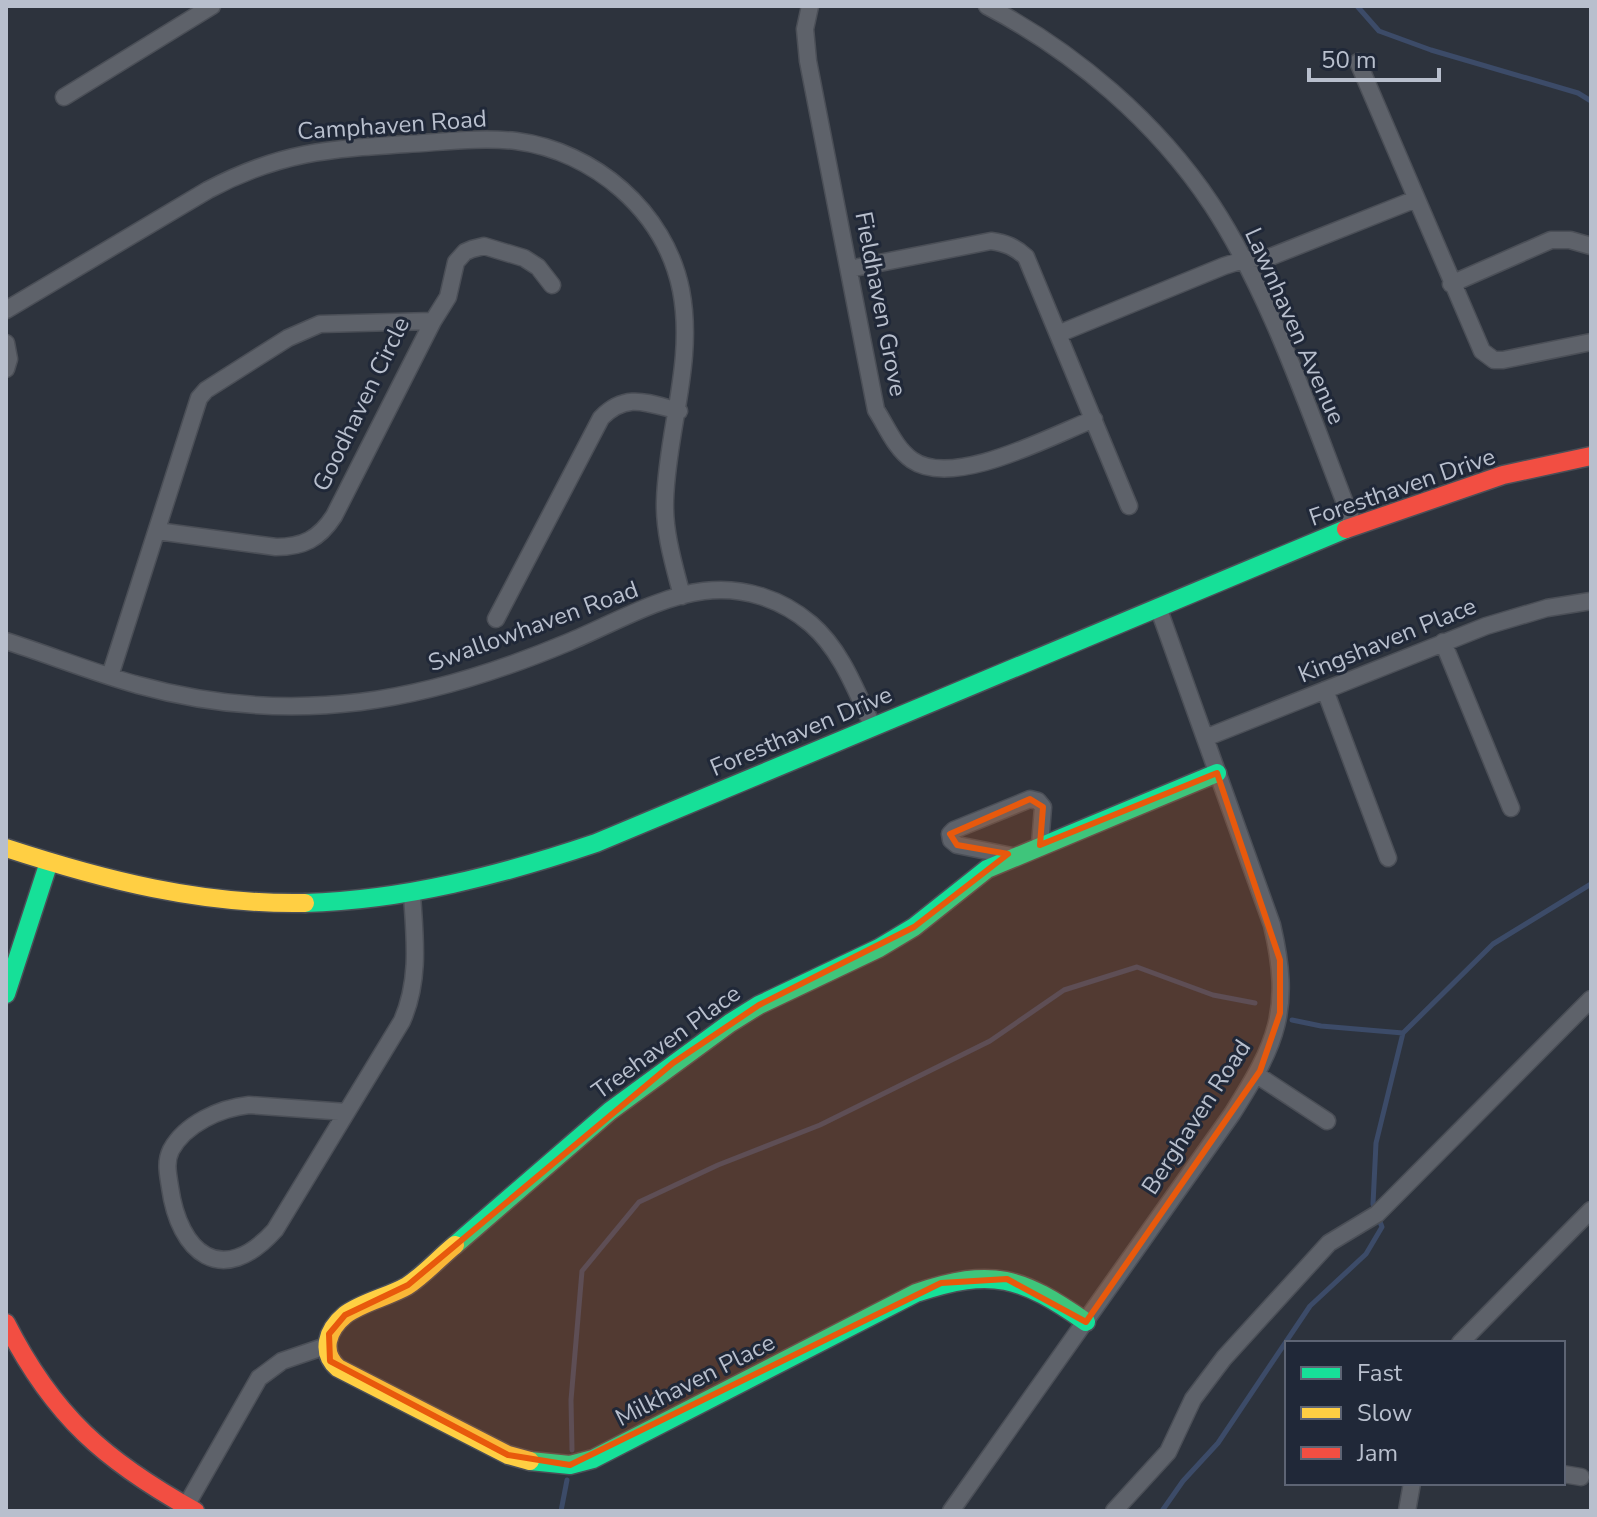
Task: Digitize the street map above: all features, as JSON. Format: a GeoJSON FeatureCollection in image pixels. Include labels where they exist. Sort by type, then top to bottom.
{"type":"FeatureCollection","features":[{"type":"Feature","properties":{"kind":"street"},"geometry":{"type":"LineString","coordinates":[[64,97],[212,6]]}},
{"type":"Feature","properties":{"kind":"street","name":"Fieldhaven Grove"},"geometry":{"type":"LineString","coordinates":[[810,6],[805,43],[876,410],[893,440],[911,459],[925,467],[955,470],[990,460],[1094,419]]}},
{"type":"Feature","properties":{"kind":"street","name":"Lawnhaven Avenue"},"geometry":{"type":"LineString","coordinates":[[987,6],[1039,36],[1125,103],[1161,141],[1212,205],[1243,260],[1293,372],[1354,526]]}},
{"type":"Feature","properties":{"kind":"street"},"geometry":{"type":"LineString","coordinates":[[1358,62],[1477,345],[1494,360],[1517,359],[1591,342]]}},
{"type":"Feature","properties":{"kind":"street","name":"Camphaven Road"},"geometry":{"type":"LineString","coordinates":[[6,310],[208,190],[269,161],[300,153],[343,148],[487,139],[517,141],[570,156],[601,172],[641,209],[659,234],[672,261],[682,302],[686,354],[665,503],[672,558],[682,596]]}},
{"type":"Feature","properties":{"kind":"street"},"geometry":{"type":"LineString","coordinates":[[1058,334],[1243,260],[1281,253],[1416,199]]}},
{"type":"Feature","properties":{"kind":"street"},"geometry":{"type":"LineString","coordinates":[[1451,284],[1551,240],[1570,240],[1591,246]]}},
{"type":"Feature","properties":{"kind":"street"},"geometry":{"type":"LineString","coordinates":[[849,269],[991,241],[1007,243],[1026,257],[1129,506]]}},
{"type":"Feature","properties":{"kind":"street"},"geometry":{"type":"LineString","coordinates":[[433,321],[448,297],[459,257],[472,249],[484,246],[524,258],[538,267],[552,285]]}},
{"type":"Feature","properties":{"kind":"street","name":"Goodhaven Circle"},"geometry":{"type":"LineString","coordinates":[[110,676],[199,398],[217,381],[288,338],[320,324],[433,321],[334,516],[326,529],[314,539],[293,547],[276,547],[157,531]]}},
{"type":"Feature","properties":{"kind":"street"},"geometry":{"type":"LineString","coordinates":[[6,343],[9,359],[6,369]]}},
{"type":"Feature","properties":{"kind":"street"},"geometry":{"type":"LineString","coordinates":[[496,619],[601,418],[623,402],[642,402],[679,411]]}},
{"type":"Feature","properties":{"kind":"street","name":"Foresthaven Drive"},"geometry":{"type":"LineString","coordinates":[[6,848],[109,880],[171,893],[237,901],[336,902],[412,895],[527,867],[596,843],[1354,526],[1503,475],[1591,456]]}},
{"type":"Feature","properties":{"kind":"street","name":"Swallowhaven Road"},"geometry":{"type":"LineString","coordinates":[[6,641],[165,691],[259,706],[325,705],[424,691],[480,675],[682,596],[726,590],[755,594],[781,605],[809,623],[839,658],[873,727]]}},
{"type":"Feature","properties":{"kind":"street","name":"Kingshaven Place"},"geometry":{"type":"LineString","coordinates":[[1205,738],[1443,642],[1547,608],[1591,601]]}},
{"type":"Feature","properties":{"kind":"street","name":"Berghaven Road"},"geometry":{"type":"LineString","coordinates":[[951,1511],[1232,1114],[1269,1053],[1280,1013],[1280,960],[1272,925],[1158,607]]}},
{"type":"Feature","properties":{"kind":"street"},"geometry":{"type":"LineString","coordinates":[[1443,642],[1511,808]]}},
{"type":"Feature","properties":{"kind":"street"},"geometry":{"type":"LineString","coordinates":[[1325,690],[1388,858]]}},
{"type":"Feature","properties":{"kind":"street","name":"Treehaven Place"},"geometry":{"type":"LineString","coordinates":[[327,1351],[329,1334],[345,1315],[408,1285],[610,1111],[759,1005],[879,948],[914,927],[987,869],[1012,856],[1217,773]]}},
{"type":"Feature","properties":{"kind":"street"},"geometry":{"type":"LineString","coordinates":[[1012,856],[957,845],[950,834],[1030,799],[1038,801],[1043,807],[1040,845]]}},
{"type":"Feature","properties":{"kind":"street"},"geometry":{"type":"LineString","coordinates":[[6,994],[49,862]]}},
{"type":"Feature","properties":{"kind":"street"},"geometry":{"type":"LineString","coordinates":[[346,1112],[249,1105],[214,1113],[184,1134],[171,1150],[167,1168],[176,1217],[189,1242],[218,1261],[236,1259],[263,1243],[275,1230],[402,1021],[409,1005],[416,964],[412,895]]}},
{"type":"Feature","properties":{"kind":"street"},"geometry":{"type":"LineString","coordinates":[[1114,1511],[1168,1452],[1193,1399],[1224,1358],[1329,1243],[1377,1214],[1591,999]]}},
{"type":"Feature","properties":{"kind":"street"},"geometry":{"type":"LineString","coordinates":[[1257,1075],[1327,1121]]}},
{"type":"Feature","properties":{"kind":"street"},"geometry":{"type":"LineString","coordinates":[[1462,1341],[1591,1210]]}},
{"type":"Feature","properties":{"kind":"street","name":"Milkhaven Place"},"geometry":{"type":"LineString","coordinates":[[327,1351],[338,1368],[369,1386],[508,1455],[543,1464],[570,1465],[593,1459],[941,1283],[985,1276],[1007,1279],[1032,1287],[1086,1322]]}},
{"type":"Feature","properties":{"kind":"street"},"geometry":{"type":"LineString","coordinates":[[6,1323],[38,1381],[65,1417],[129,1473],[190,1509],[259,1378],[282,1361],[327,1351]]}},
{"type":"Feature","properties":{"kind":"street"},"geometry":{"type":"LineString","coordinates":[[1565,1474],[1581,1477]]}},
{"type":"Feature","properties":{"kind":"street"},"geometry":{"type":"LineString","coordinates":[[1407,1511],[1412,1485]]}},
{"type":"Feature","properties":{"kind":"highlighted area"},"geometry":{"type":"Polygon","coordinates":[[[1217,773],[1280,960],[1280,1013],[1260,1071],[1086,1322],[1007,1279],[941,1283],[570,1465],[508,1455],[330,1361],[329,1334],[345,1315],[408,1285],[673,1063],[759,1005],[914,927],[1008,854],[957,845],[950,834],[1030,799],[1043,807],[1040,845],[1217,773]]]}},
{"type":"Feature","properties":{"kind":"waterway"},"geometry":{"type":"LineString","coordinates":[[1357,6],[1379,31],[1431,50],[1578,93],[1591,101]]}},
{"type":"Feature","properties":{"kind":"waterway"},"geometry":{"type":"LineString","coordinates":[[1292,1020],[1321,1026],[1403,1033],[1493,944],[1591,884]]}},
{"type":"Feature","properties":{"kind":"waterway"},"geometry":{"type":"LineString","coordinates":[[572,1450],[571,1400],[582,1271],[639,1202],[718,1165],[820,1125],[990,1041],[1064,990],[1137,967],[1213,995],[1255,1003]]}},
{"type":"Feature","properties":{"kind":"waterway"},"geometry":{"type":"LineString","coordinates":[[1286,1341],[1310,1306],[1366,1254],[1382,1227],[1373,1204],[1376,1143],[1403,1033]]}},
{"type":"Feature","properties":{"kind":"waterway"},"geometry":{"type":"LineString","coordinates":[[1162,1511],[1183,1481],[1218,1443],[1285,1343]]}},
{"type":"Feature","properties":{"kind":"waterway"},"geometry":{"type":"LineString","coordinates":[[561,1511],[567,1480]]}},
{"type":"Feature","properties":{"kind":"traffic: fast"},"geometry":{"type":"LineString","coordinates":[[305,903],[379,897],[452,884],[596,843],[1346,529]]}},
{"type":"Feature","properties":{"kind":"traffic: fast"},"geometry":{"type":"LineString","coordinates":[[455,1245],[610,1111],[759,1005],[879,948],[914,927],[987,869],[1217,773]]}},
{"type":"Feature","properties":{"kind":"traffic: fast"},"geometry":{"type":"LineString","coordinates":[[6,994],[49,862]]}},
{"type":"Feature","properties":{"kind":"traffic: fast"},"geometry":{"type":"LineString","coordinates":[[530,1461],[570,1465],[593,1459],[916,1293],[943,1285],[966,1280],[1006,1281],[1043,1295],[1086,1322]]}},
{"type":"Feature","properties":{"kind":"traffic: slow"},"geometry":{"type":"LineString","coordinates":[[6,848],[116,880],[191,895],[266,903],[305,903]]}},
{"type":"Feature","properties":{"kind":"traffic: slow"},"geometry":{"type":"LineString","coordinates":[[455,1245],[407,1286],[345,1315],[330,1334],[329,1355],[338,1368],[508,1455],[530,1461]]}},
{"type":"Feature","properties":{"kind":"traffic: jam"},"geometry":{"type":"LineString","coordinates":[[1346,529],[1503,475],[1591,456]]}},
{"type":"Feature","properties":{"kind":"traffic: jam"},"geometry":{"type":"LineString","coordinates":[[6,1323],[43,1385],[84,1433],[134,1474],[195,1511]]}}]}
